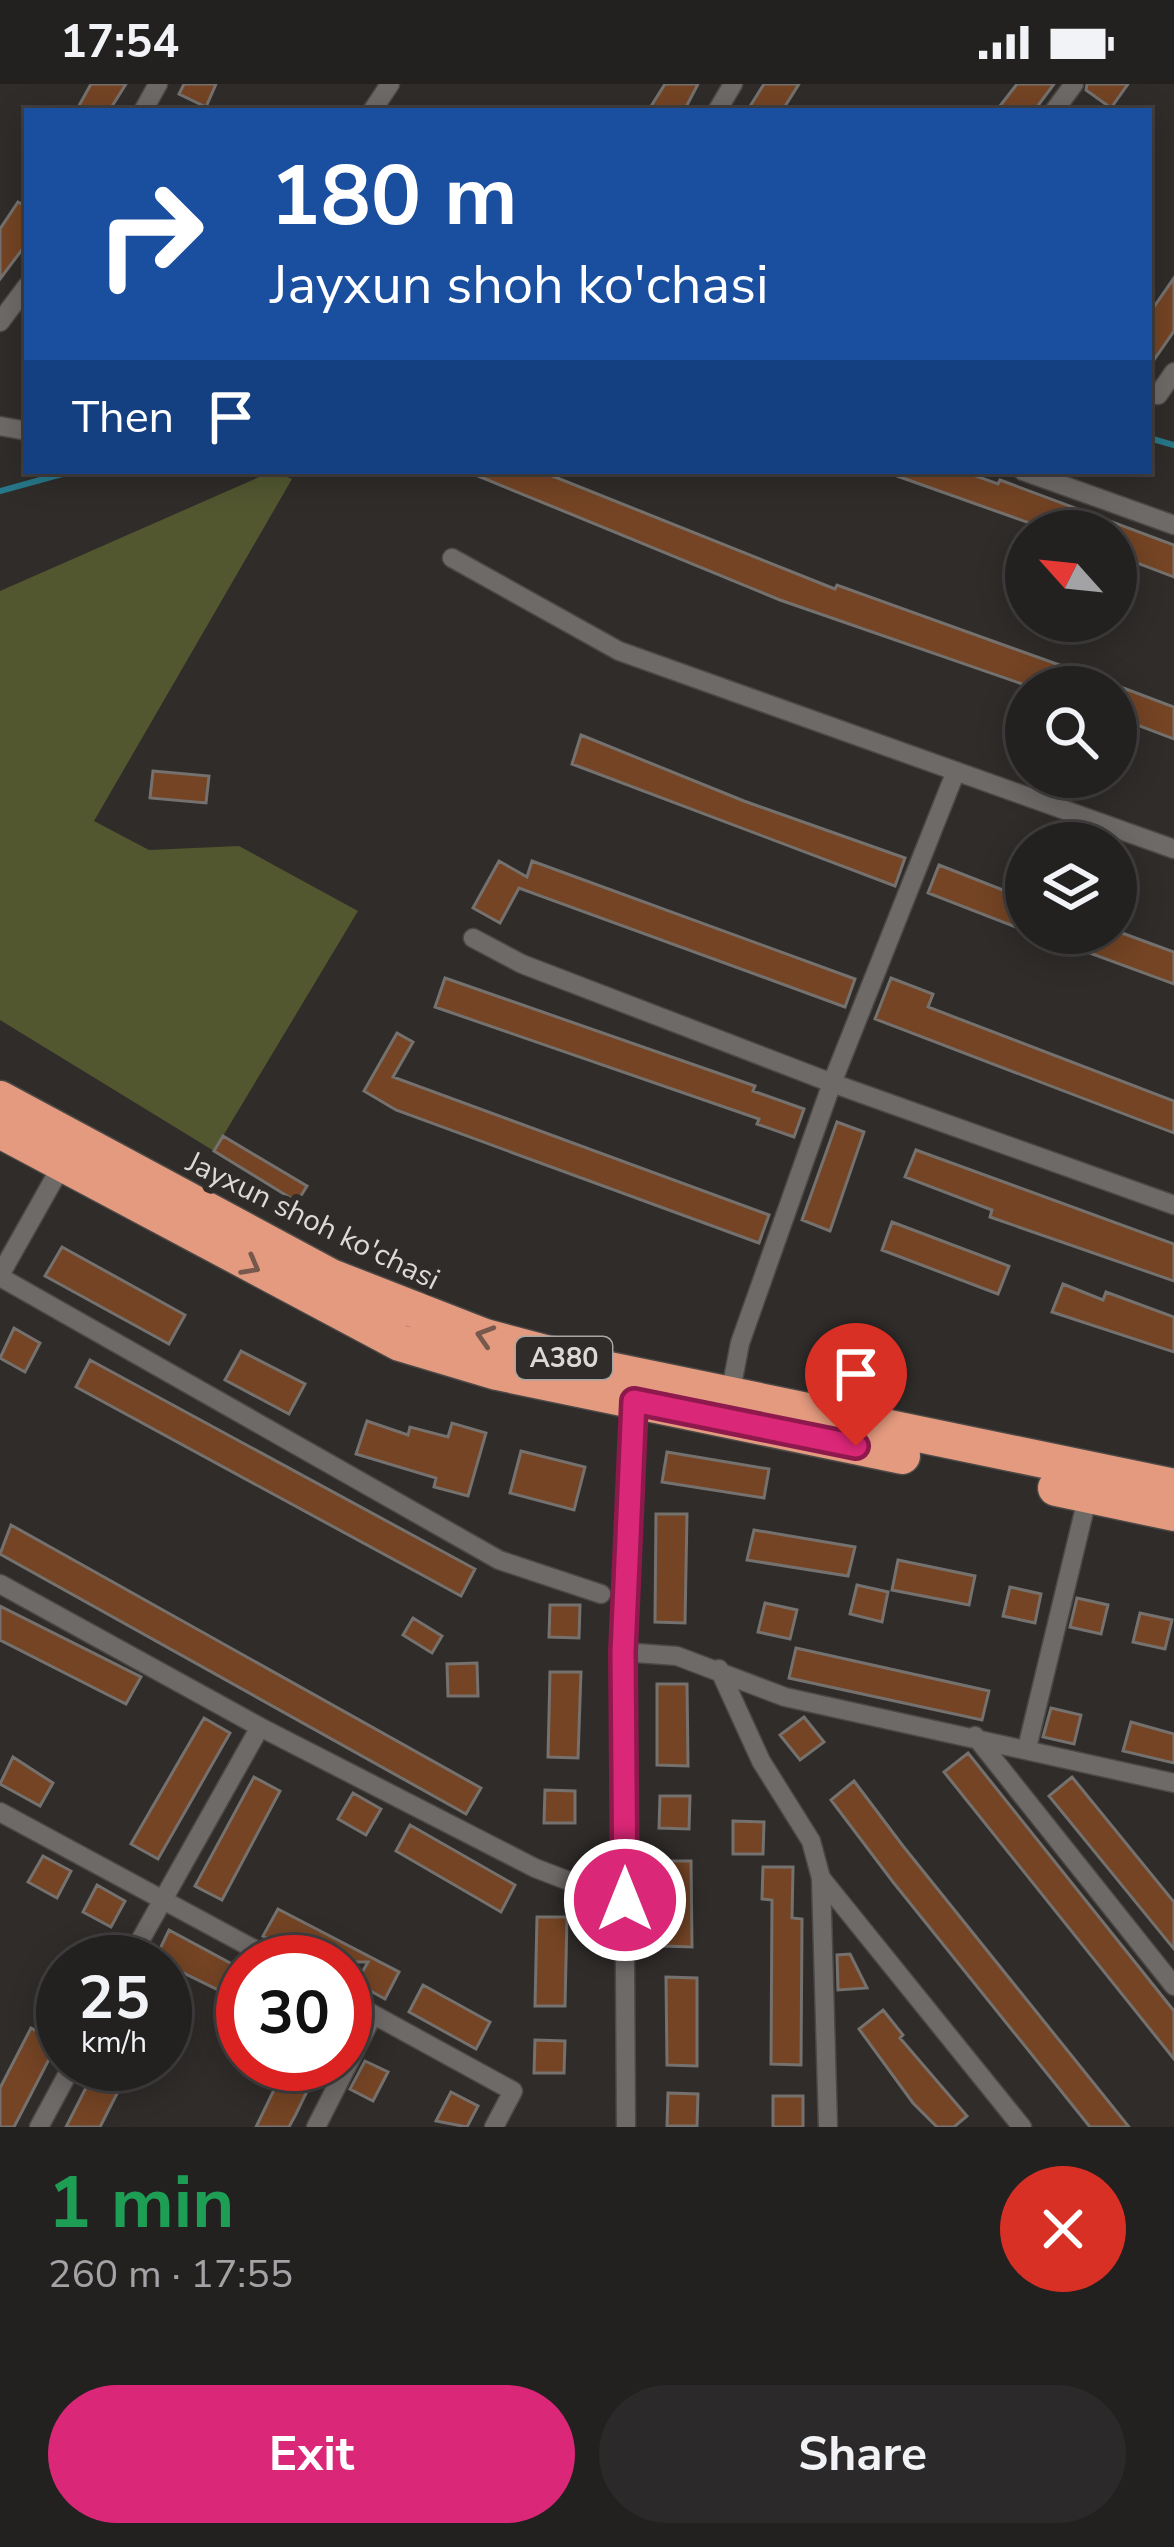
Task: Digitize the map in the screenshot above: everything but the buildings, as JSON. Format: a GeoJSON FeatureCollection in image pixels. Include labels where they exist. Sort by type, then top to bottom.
{"type":"FeatureCollection","features":[{"type":"Feature","properties":{"kind":"highway","name":"Jayxun shoh ko'chasi"},"geometry":{"type":"LineString","coordinates":[[0,1099],[331,1277],[405,1310],[605,1369],[1174,1486]]}},
{"type":"Feature","properties":{"kind":"highway","name":"Jayxun shoh ko'chasi"},"geometry":{"type":"LineString","coordinates":[[0,1130],[400,1342],[496,1372],[1174,1513]]}},
{"type":"Feature","properties":{"kind":"street"},"geometry":{"type":"LineString","coordinates":[[0,322],[24,290]]}},
{"type":"Feature","properties":{"kind":"street"},"geometry":{"type":"LineString","coordinates":[[1160,396],[1174,372]]}},
{"type":"Feature","properties":{"kind":"street"},"geometry":{"type":"LineString","coordinates":[[1031,474],[1174,525]]}},
{"type":"Feature","properties":{"kind":"street"},"geometry":{"type":"LineString","coordinates":[[452,558],[619,651],[1174,849]]}},
{"type":"Feature","properties":{"kind":"street"},"geometry":{"type":"LineString","coordinates":[[730,1395],[740,1343],[832,1083],[956,771]]}},
{"type":"Feature","properties":{"kind":"street"},"geometry":{"type":"LineString","coordinates":[[472,938],[522,964],[832,1083],[1174,1205]]}},
{"type":"Feature","properties":{"kind":"street"},"geometry":{"type":"LineString","coordinates":[[62,1165],[0,1276],[478,1549],[601,1594]]}},
{"type":"Feature","properties":{"kind":"street"},"geometry":{"type":"LineString","coordinates":[[626,2127],[623,1652],[634,1401]]}},
{"type":"Feature","properties":{"kind":"street"},"geometry":{"type":"LineString","coordinates":[[1028,1748],[1088,1495]]}},
{"type":"Feature","properties":{"kind":"street"},"geometry":{"type":"LineString","coordinates":[[0,1585],[260,1727],[535,1868],[586,1888]]}},
{"type":"Feature","properties":{"kind":"street"},"geometry":{"type":"LineString","coordinates":[[623,1652],[677,1656],[784,1697],[1174,1783]]}},
{"type":"Feature","properties":{"kind":"street"},"geometry":{"type":"LineString","coordinates":[[719,1669],[761,1761],[811,1841],[820,1878],[828,2127]]}},
{"type":"Feature","properties":{"kind":"street"},"geometry":{"type":"LineString","coordinates":[[142,1935],[260,1727]]}},
{"type":"Feature","properties":{"kind":"street"},"geometry":{"type":"LineString","coordinates":[[975,1736],[1174,1986]]}},
{"type":"Feature","properties":{"kind":"street"},"geometry":{"type":"LineString","coordinates":[[0,1812],[229,1935]]}},
{"type":"Feature","properties":{"kind":"street"},"geometry":{"type":"LineString","coordinates":[[820,1878],[1022,2127]]}},
{"type":"Feature","properties":{"kind":"street"},"geometry":{"type":"LineString","coordinates":[[316,2127],[373,2015],[513,2091],[494,2127]]}},
{"type":"Feature","properties":{"kind":"street"},"geometry":{"type":"LineString","coordinates":[[39,2127],[58,2091]]}},
{"type":"Feature","properties":{"kind":"green space"},"geometry":{"type":"Polygon","coordinates":[[[266,474],[292,479],[94,821],[149,850],[239,846],[358,911],[214,1151],[0,1020],[0,591],[266,474]]]}},
{"type":"Feature","properties":{"kind":"waterway"},"geometry":{"type":"LineString","coordinates":[[1152,439],[1174,445]]}},
{"type":"Feature","properties":{"kind":"waterway"},"geometry":{"type":"LineString","coordinates":[[0,491],[62,474]]}},
{"type":"Feature","properties":{"kind":"route"},"geometry":{"type":"LineString","coordinates":[[625,1900],[623,1652],[634,1401],[856,1446]]}}]}
